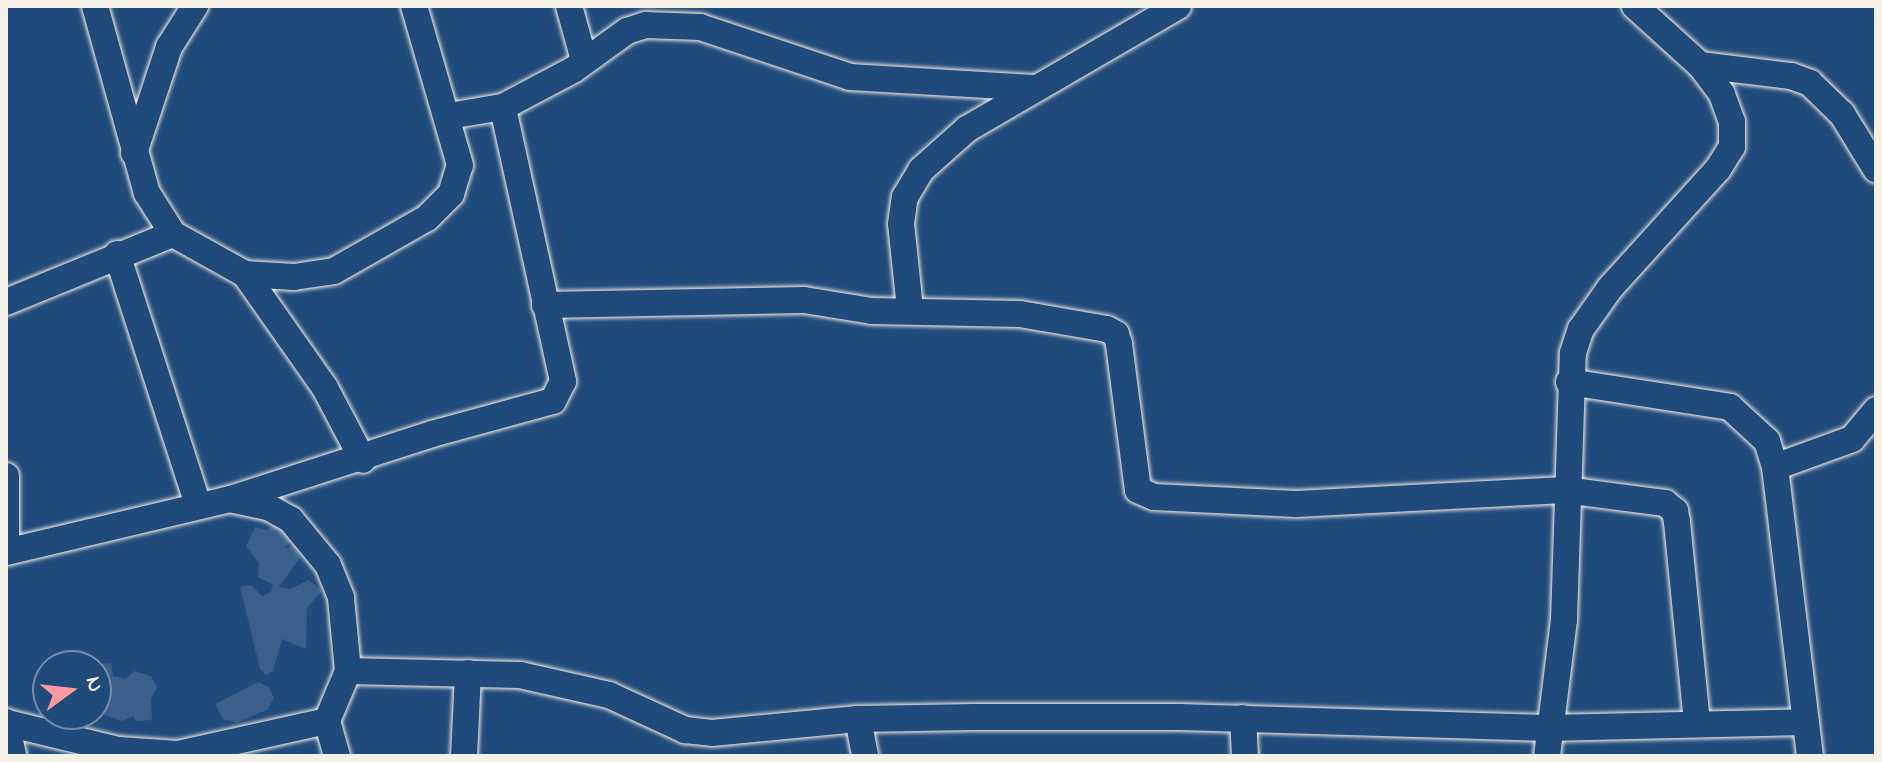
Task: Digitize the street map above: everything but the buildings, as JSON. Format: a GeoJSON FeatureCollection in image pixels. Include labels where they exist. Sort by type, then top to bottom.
{"type":"FeatureCollection","features":[{"type":"Feature","properties":{"kind":"street"},"geometry":{"type":"LineString","coordinates":[[95,6],[147,193],[173,234],[245,274],[294,277],[334,271],[427,218],[451,194],[460,165],[449,116],[414,6]]}},
{"type":"Feature","properties":{"kind":"street"},"geometry":{"type":"LineString","coordinates":[[134,153],[169,47],[195,6]]}},
{"type":"Feature","properties":{"kind":"street"},"geometry":{"type":"LineString","coordinates":[[569,6],[584,60]]}},
{"type":"Feature","properties":{"kind":"street"},"geometry":{"type":"LineString","coordinates":[[910,309],[901,224],[905,197],[921,170],[955,138],[1033,88],[1128,39],[1178,6]]}},
{"type":"Feature","properties":{"kind":"street"},"geometry":{"type":"LineString","coordinates":[[1547,756],[1547,728],[1564,620],[1569,382],[1577,341],[1588,319],[1732,147],[1732,122],[1722,94],[1700,65],[1635,6]]}},
{"type":"Feature","properties":{"kind":"street"},"geometry":{"type":"LineString","coordinates":[[449,116],[503,107],[627,31],[672,24],[700,27],[850,77],[1033,88]]}},
{"type":"Feature","properties":{"kind":"street"},"geometry":{"type":"LineString","coordinates":[[1700,65],[1791,76],[1810,83],[1842,114],[1876,169]]}},
{"type":"Feature","properties":{"kind":"street"},"geometry":{"type":"LineString","coordinates":[[6,476],[6,551],[231,499],[363,460],[432,434],[553,401],[563,381],[503,107]]}},
{"type":"Feature","properties":{"kind":"street"},"geometry":{"type":"LineString","coordinates":[[6,302],[117,254],[173,234]]}},
{"type":"Feature","properties":{"kind":"street"},"geometry":{"type":"LineString","coordinates":[[117,254],[198,505]]}},
{"type":"Feature","properties":{"kind":"street"},"geometry":{"type":"LineString","coordinates":[[245,274],[325,388],[363,460]]}},
{"type":"Feature","properties":{"kind":"street"},"geometry":{"type":"LineString","coordinates":[[545,305],[744,297],[872,311],[910,309],[1057,319],[1116,334],[1138,490],[1154,497],[1296,504],[1565,490],[1665,503],[1675,511],[1697,724]]}},
{"type":"Feature","properties":{"kind":"street"},"geometry":{"type":"LineString","coordinates":[[1569,382],[1730,407],[1767,441],[1775,467],[1810,756]]}},
{"type":"Feature","properties":{"kind":"street"},"geometry":{"type":"LineString","coordinates":[[1775,467],[1852,439],[1876,410]]}},
{"type":"Feature","properties":{"kind":"street"},"geometry":{"type":"LineString","coordinates":[[231,499],[268,507],[310,538],[341,598],[348,671],[327,721],[337,756]]}},
{"type":"Feature","properties":{"kind":"street"},"geometry":{"type":"LineString","coordinates":[[348,671],[520,675],[609,695],[714,745],[858,719],[1243,718],[1547,728],[1806,722]]}},
{"type":"Feature","properties":{"kind":"street"},"geometry":{"type":"LineString","coordinates":[[464,756],[468,673]]}},
{"type":"Feature","properties":{"kind":"street"},"geometry":{"type":"LineString","coordinates":[[1243,718],[1245,756]]}},
{"type":"Feature","properties":{"kind":"street"},"geometry":{"type":"LineString","coordinates":[[858,719],[865,756]]}},
{"type":"Feature","properties":{"kind":"street"},"geometry":{"type":"LineString","coordinates":[[13,756],[6,722],[119,750],[178,754],[327,721]]}},
{"type":"Feature","properties":{"kind":"shaded area"},"geometry":{"type":"Polygon","coordinates":[[[275,524],[292,541],[284,548],[296,546],[301,556],[279,587],[290,589],[309,580],[322,591],[307,608],[306,649],[282,639],[273,671],[266,675],[260,669],[240,587],[251,585],[262,596],[271,592],[273,585],[258,577],[259,563],[246,546],[255,527],[267,530],[275,524]]]}},
{"type":"Feature","properties":{"kind":"shaded area"},"geometry":{"type":"Polygon","coordinates":[[[112,670],[113,676],[126,679],[134,671],[151,676],[157,687],[151,699],[152,720],[136,721],[133,716],[122,721],[112,718],[112,670]]]}},
{"type":"Feature","properties":{"kind":"shaded area"},"geometry":{"type":"Polygon","coordinates":[[[258,682],[269,687],[274,698],[267,710],[236,723],[223,719],[215,704],[258,682]]]}}]}
